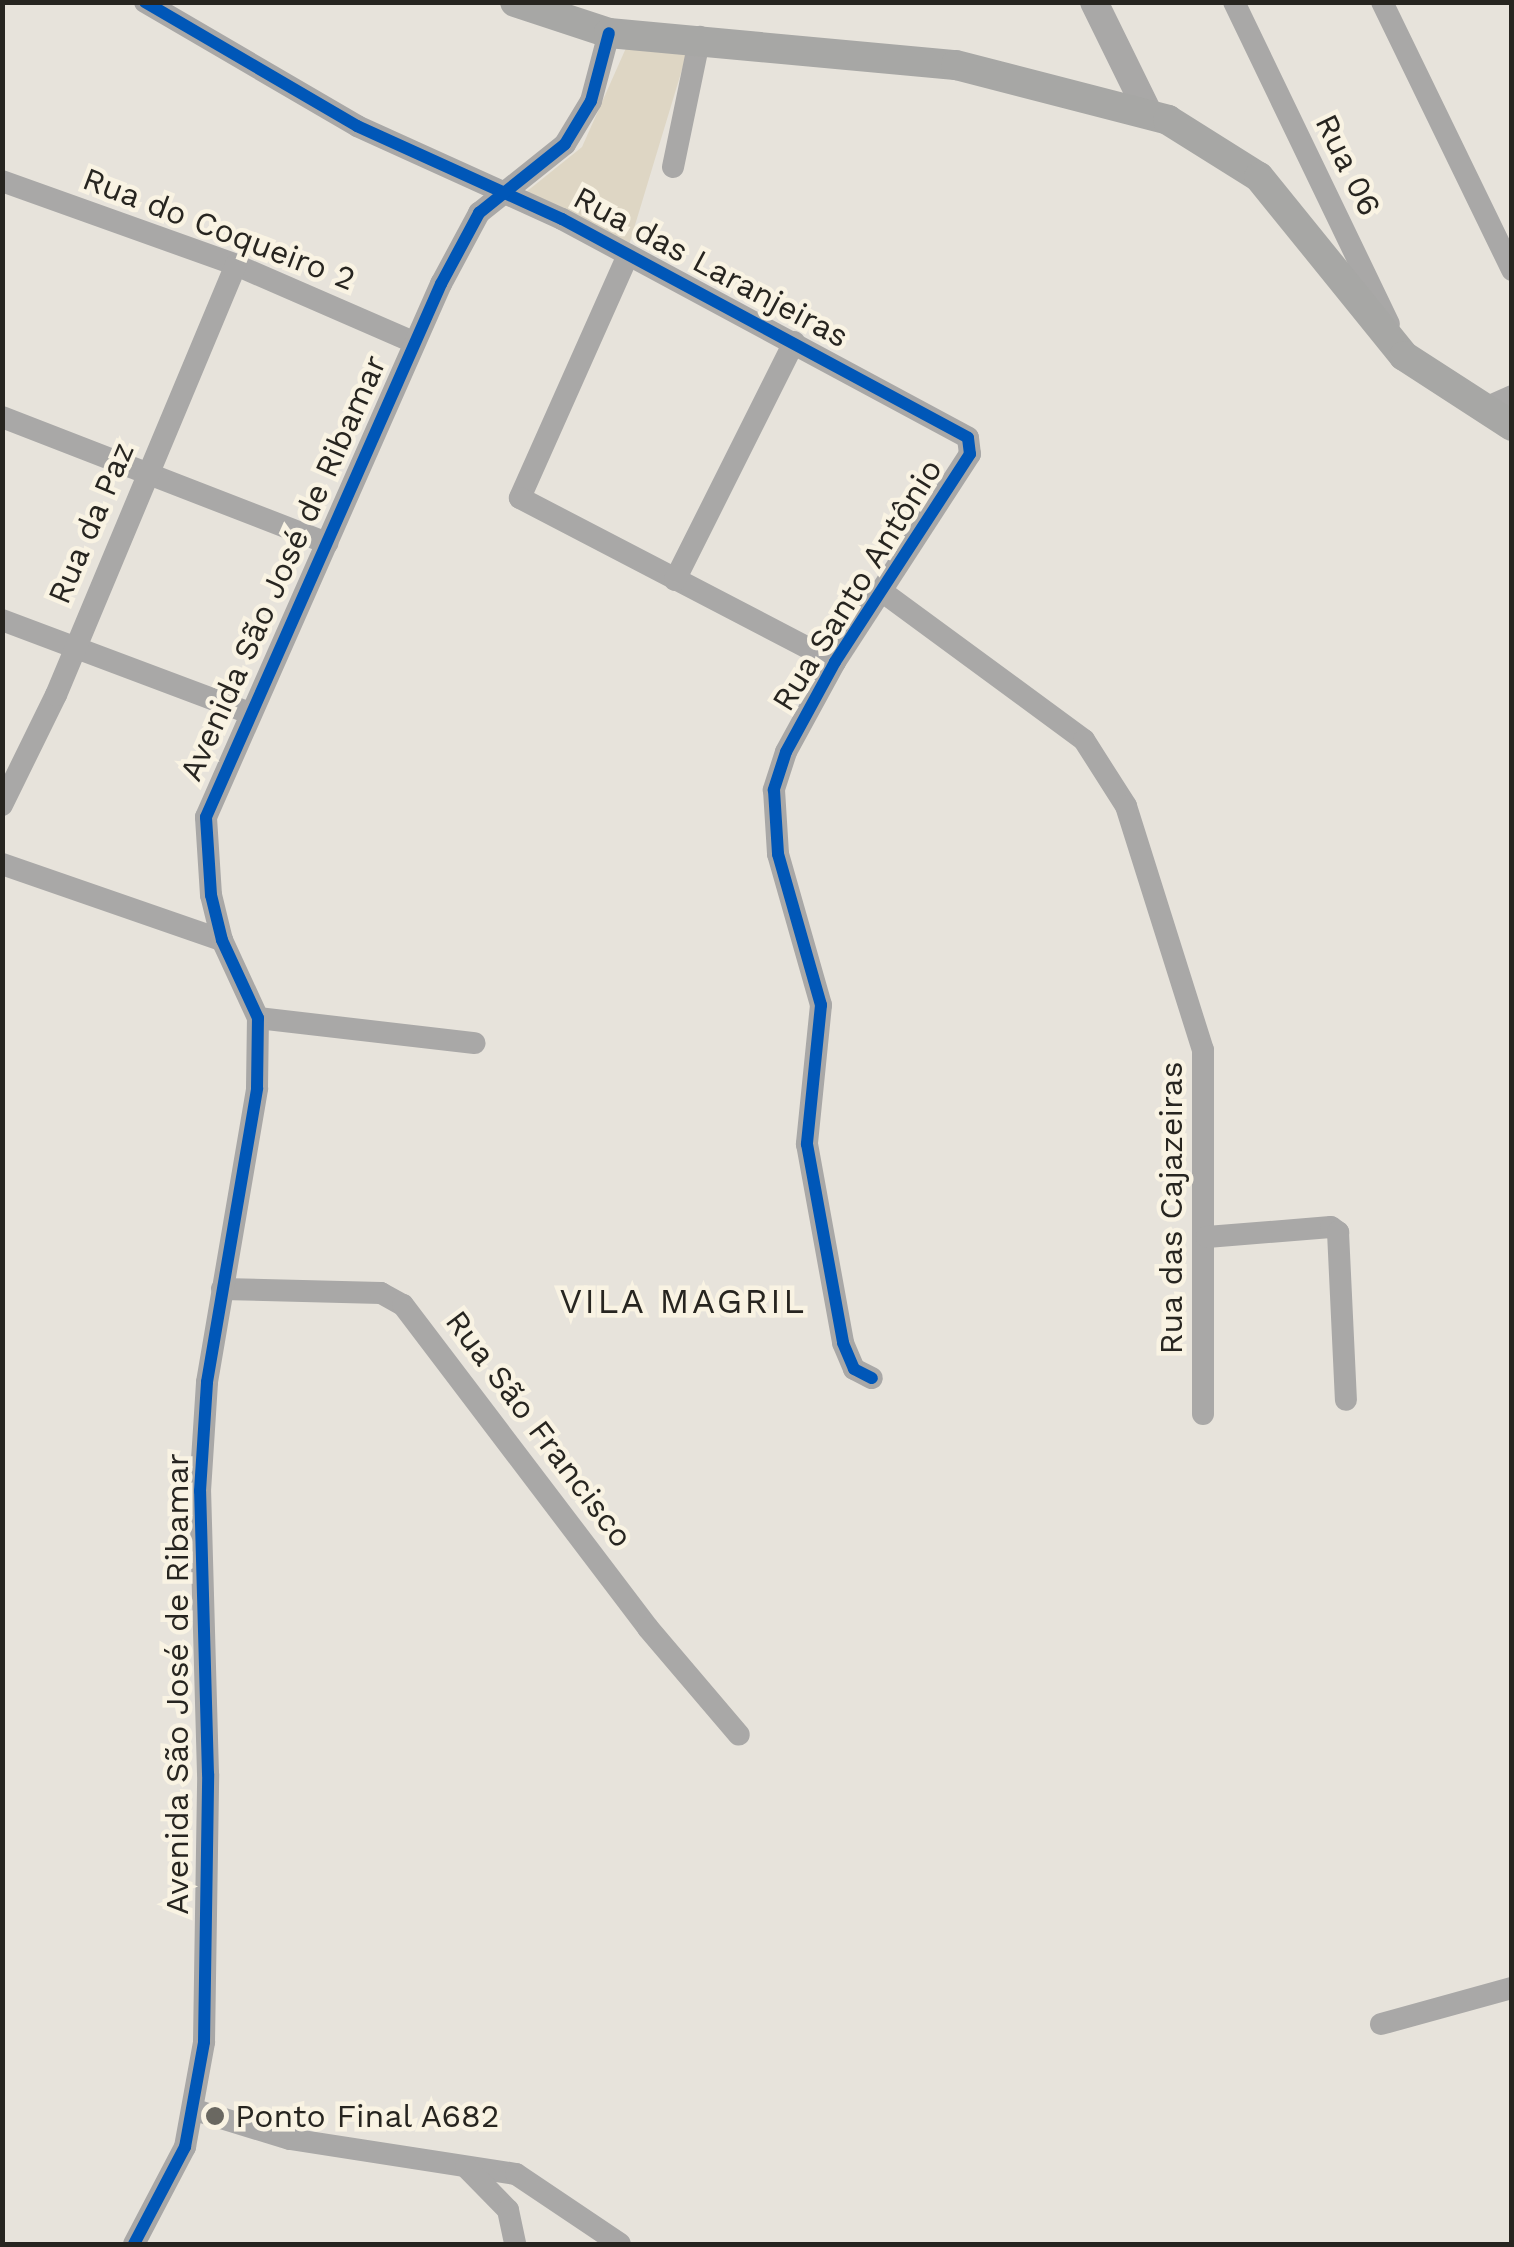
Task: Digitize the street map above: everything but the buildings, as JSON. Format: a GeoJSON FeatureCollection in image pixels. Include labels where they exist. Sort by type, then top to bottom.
{"type":"FeatureCollection","features":[{"type":"Feature","properties":{"kind":"main road"},"geometry":{"type":"LineString","coordinates":[[516,2],[609,33],[700,38],[956,65],[1148,112],[1190,130],[1259,177],[1404,356],[1512,426]]}},
{"type":"Feature","properties":{"kind":"street","name":"Rua das Laranjeiras"},"geometry":{"type":"LineString","coordinates":[[145,2],[357,126],[628,255],[934,414],[968,438],[970,454]]}},
{"type":"Feature","properties":{"kind":"street"},"geometry":{"type":"LineString","coordinates":[[1094,2],[1148,112]]}},
{"type":"Feature","properties":{"kind":"street","name":"Rua 06"},"geometry":{"type":"LineString","coordinates":[[1234,2],[1404,356]]}},
{"type":"Feature","properties":{"kind":"street"},"geometry":{"type":"LineString","coordinates":[[1382,2],[1512,270]]}},
{"type":"Feature","properties":{"kind":"street","name":"Avenida São José de Ribamar"},"geometry":{"type":"LineString","coordinates":[[134,2244],[169,2185],[195,2110],[204,2042],[208,1774],[200,1491],[222,1289],[257,1088],[258,1018],[222,940],[205,866],[206,816],[328,543],[411,341],[479,213],[500,192],[564,144],[590,101],[609,33]]}},
{"type":"Feature","properties":{"kind":"street"},"geometry":{"type":"LineString","coordinates":[[674,167],[700,38]]}},
{"type":"Feature","properties":{"kind":"street","name":"Rua do Coqueiro 2"},"geometry":{"type":"LineString","coordinates":[[2,181],[236,265],[411,341]]}},
{"type":"Feature","properties":{"kind":"street"},"geometry":{"type":"LineString","coordinates":[[628,255],[520,498],[835,662]]}},
{"type":"Feature","properties":{"kind":"street","name":"Rua da Paz"},"geometry":{"type":"LineString","coordinates":[[2,804],[75,647],[236,265]]}},
{"type":"Feature","properties":{"kind":"street"},"geometry":{"type":"LineString","coordinates":[[675,580],[794,342]]}},
{"type":"Feature","properties":{"kind":"street"},"geometry":{"type":"LineString","coordinates":[[1483,409],[1512,396]]}},
{"type":"Feature","properties":{"kind":"street"},"geometry":{"type":"LineString","coordinates":[[2,417],[146,478],[328,543]]}},
{"type":"Feature","properties":{"kind":"street","name":"Rua Santo Antônio"},"geometry":{"type":"LineString","coordinates":[[872,1378],[854,1370],[842,1343],[807,1122],[821,1005],[778,854],[774,815],[786,752],[835,662],[970,454]]}},
{"type":"Feature","properties":{"kind":"street","name":"Rua das Cajazeiras"},"geometry":{"type":"LineString","coordinates":[[880,590],[968,660],[1063,722],[1110,774],[1158,892],[1203,1050],[1207,1237],[1203,1414]]}},
{"type":"Feature","properties":{"kind":"street"},"geometry":{"type":"LineString","coordinates":[[2,620],[249,713]]}},
{"type":"Feature","properties":{"kind":"street"},"geometry":{"type":"LineString","coordinates":[[2,864],[222,940]]}},
{"type":"Feature","properties":{"kind":"street"},"geometry":{"type":"LineString","coordinates":[[258,1018],[475,1043]]}},
{"type":"Feature","properties":{"kind":"street"},"geometry":{"type":"LineString","coordinates":[[1207,1237],[1331,1227],[1338,1232],[1346,1400]]}},
{"type":"Feature","properties":{"kind":"street","name":"Rua São Francisco"},"geometry":{"type":"LineString","coordinates":[[222,1289],[381,1293],[403,1305],[648,1628],[739,1734]]}},
{"type":"Feature","properties":{"kind":"street"},"geometry":{"type":"LineString","coordinates":[[1381,2024],[1512,1988]]}},
{"type":"Feature","properties":{"kind":"street"},"geometry":{"type":"LineString","coordinates":[[195,2110],[363,2154],[460,2162],[543,2187],[620,2244]]}},
{"type":"Feature","properties":{"kind":"street"},"geometry":{"type":"LineString","coordinates":[[460,2162],[502,2200],[515,2244]]}},
{"type":"Feature","properties":{"kind":"shaded area"},"geometry":{"type":"Polygon","coordinates":[[[626,48],[687,53],[629,245],[526,192],[582,147],[626,48]]]}},
{"type":"Feature","properties":{"kind":"cycle path"},"geometry":{"type":"LineString","coordinates":[[145,2],[357,126],[562,219],[968,438],[970,454],[835,662],[786,752],[774,790],[778,854],[821,1005],[807,1144],[843,1343],[854,1369],[872,1378]]}},
{"type":"Feature","properties":{"kind":"cycle path"},"geometry":{"type":"LineString","coordinates":[[134,2244],[185,2147],[204,2042],[208,1774],[200,1491],[207,1382],[257,1088],[258,1018],[222,940],[211,895],[206,817],[441,284],[479,213],[565,144],[591,101],[609,33]]}},
{"type":"Feature","properties":{"kind":"place","name":"Ponto Final A682"},"geometry":{"type":"Point","coordinates":[215,2116]}},
{"type":"Feature","properties":{"kind":"district","name":"VILA MAGRIL"},"geometry":{"type":"Point","coordinates":[683,1301]}}]}
